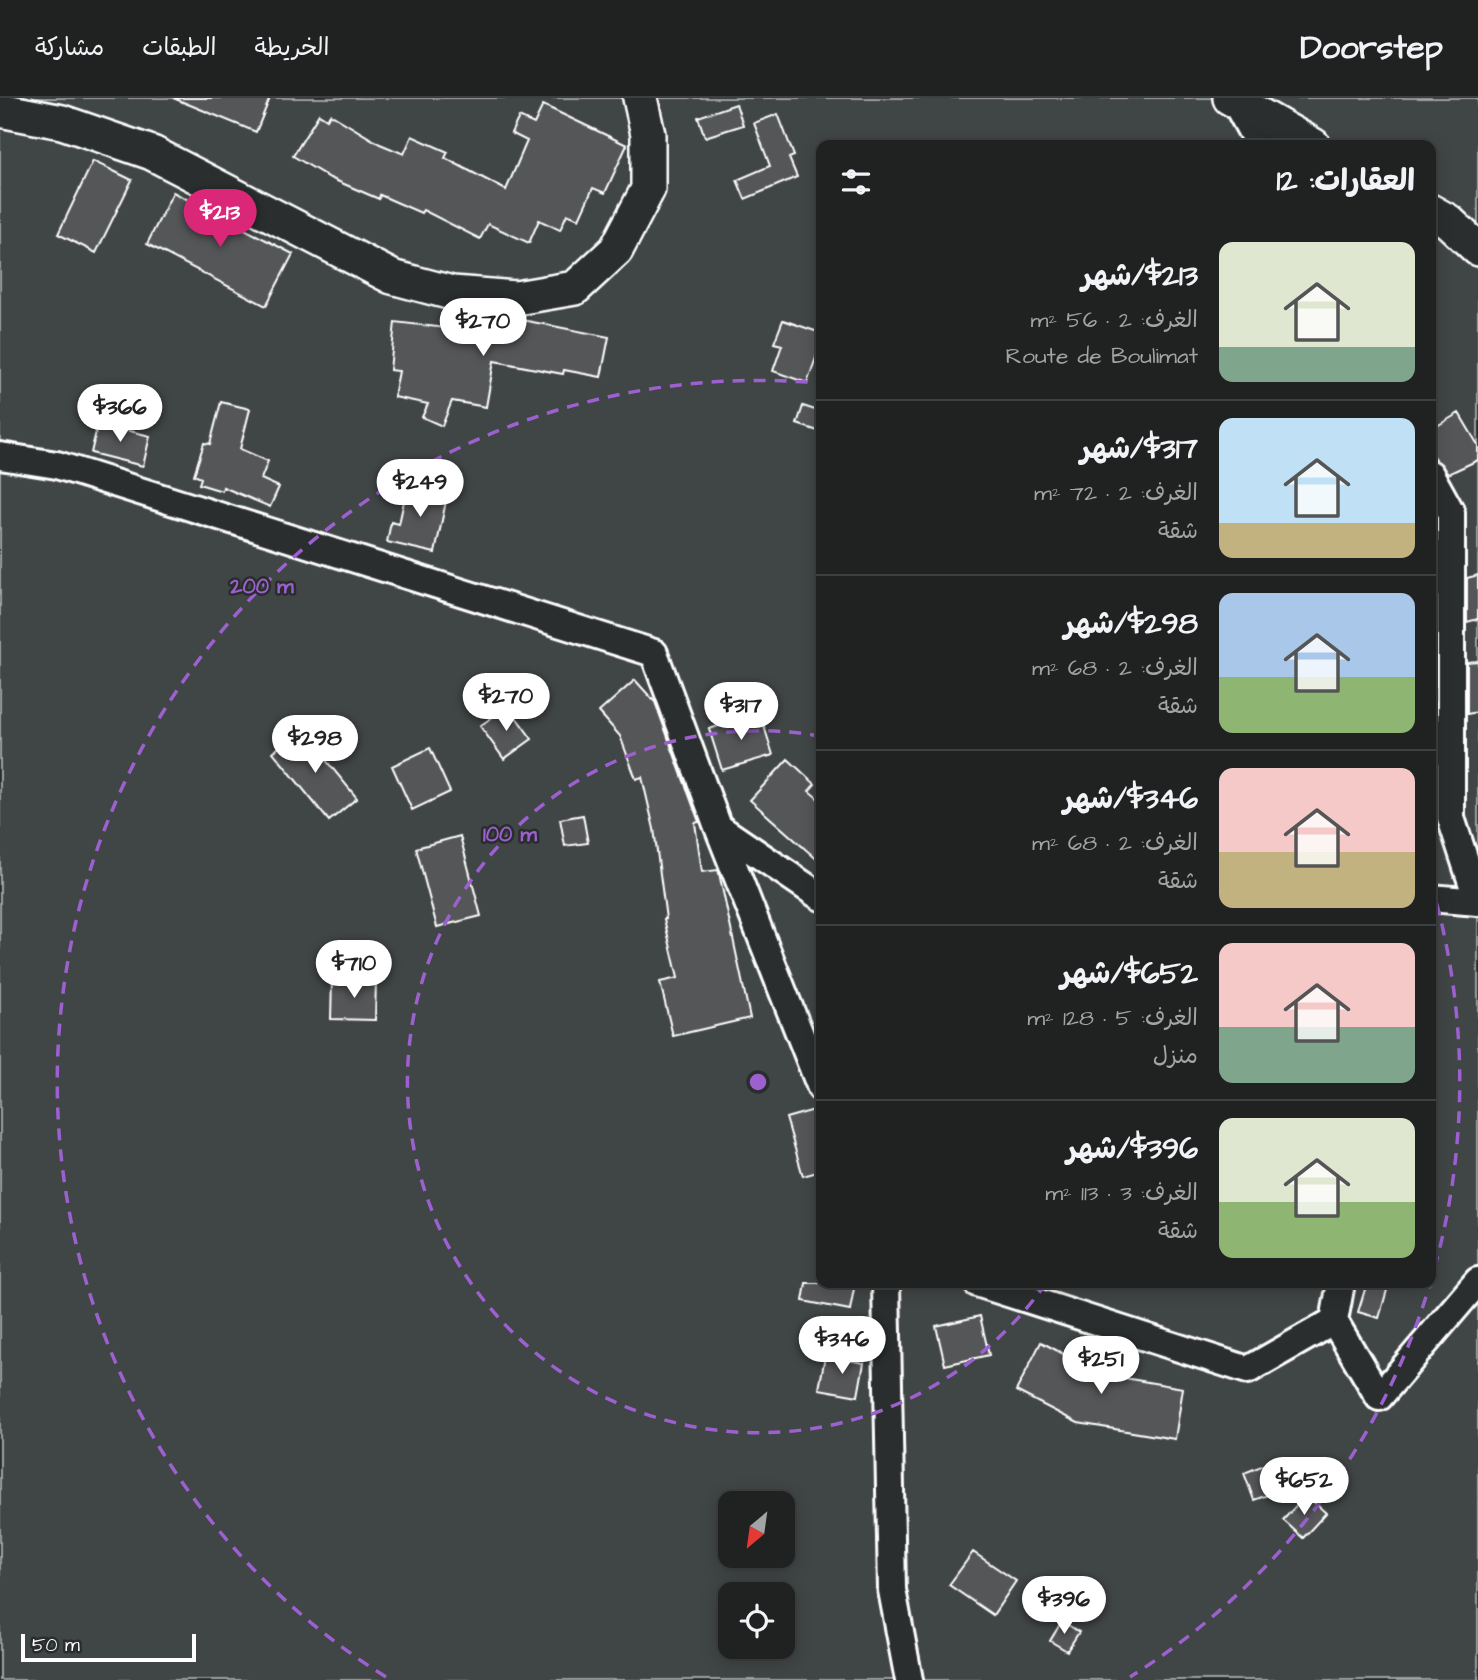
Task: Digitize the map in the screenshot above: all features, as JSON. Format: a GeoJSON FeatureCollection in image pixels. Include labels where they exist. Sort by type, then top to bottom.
{"type":"FeatureCollection","features":[{"type":"Feature","properties":{"kind":"main road"},"geometry":{"type":"LineString","coordinates":[[0,110],[61,122],[152,153],[392,277],[452,293],[516,298],[575,288],[616,250],[648,189],[648,134],[640,98]]}},
{"type":"Feature","properties":{"kind":"main road"},"geometry":{"type":"LineString","coordinates":[[1232,99],[1304,140]]}},
{"type":"Feature","properties":{"kind":"main road"},"geometry":{"type":"LineString","coordinates":[[1436,215],[1478,249]]}},
{"type":"Feature","properties":{"kind":"street"},"geometry":{"type":"LineString","coordinates":[[1232,99],[1256,140]]}},
{"type":"Feature","properties":{"kind":"street"},"geometry":{"type":"LineString","coordinates":[[0,456],[57,465],[654,653],[718,827],[816,1075]]}},
{"type":"Feature","properties":{"kind":"street"},"geometry":{"type":"LineString","coordinates":[[1436,485],[1451,513],[1451,818],[1478,901],[1436,898]]}},
{"type":"Feature","properties":{"kind":"street"},"geometry":{"type":"LineString","coordinates":[[718,827],[816,894]]}},
{"type":"Feature","properties":{"kind":"street"},"geometry":{"type":"LineString","coordinates":[[1339,1288],[1334,1321],[1379,1397],[1478,1281]]}},
{"type":"Feature","properties":{"kind":"street"},"geometry":{"type":"LineString","coordinates":[[886,1288],[892,1590],[909,1680]]}},
{"type":"Feature","properties":{"kind":"street"},"geometry":{"type":"LineString","coordinates":[[993,1288],[1248,1370],[1334,1321]]}},
{"type":"Feature","properties":{"kind":"shaded area"},"geometry":{"type":"Polygon","coordinates":[[[0,98],[1478,98],[1478,1680],[0,1680],[0,98]]]}},
{"type":"Feature","properties":{"kind":"building"},"geometry":{"type":"Polygon","coordinates":[[[173,98],[270,98],[256,132],[173,98]]]}},
{"type":"Feature","properties":{"kind":"building"},"geometry":{"type":"Polygon","coordinates":[[[736,104],[743,125],[705,137],[698,117],[736,104]]]}},
{"type":"Feature","properties":{"kind":"building"},"geometry":{"type":"Polygon","coordinates":[[[543,105],[627,145],[605,193],[593,188],[579,219],[567,214],[560,230],[539,220],[529,243],[488,224],[480,239],[423,210],[421,213],[380,195],[379,199],[330,178],[293,156],[319,114],[327,119],[330,114],[380,144],[404,154],[412,136],[448,152],[445,158],[506,190],[527,141],[511,133],[519,117],[534,124],[543,105]]]}},
{"type":"Feature","properties":{"kind":"building"},"geometry":{"type":"Polygon","coordinates":[[[778,114],[794,156],[789,158],[797,177],[745,199],[737,180],[770,166],[754,123],[778,114]]]}},
{"type":"Feature","properties":{"kind":"building"},"geometry":{"type":"Polygon","coordinates":[[[93,161],[132,180],[96,253],[58,234],[93,161]]]}},
{"type":"Feature","properties":{"kind":"building"},"geometry":{"type":"Polygon","coordinates":[[[173,192],[293,254],[266,306],[147,244],[173,192]]]}},
{"type":"Feature","properties":{"kind":"building"},"geometry":{"type":"Polygon","coordinates":[[[465,313],[507,317],[609,337],[601,377],[564,370],[563,374],[494,361],[486,407],[452,401],[442,426],[422,417],[428,404],[394,397],[399,371],[390,370],[395,322],[463,330],[465,313]]]}},
{"type":"Feature","properties":{"kind":"building"},"geometry":{"type":"Polygon","coordinates":[[[783,320],[816,331],[816,358],[807,383],[773,371],[782,345],[774,343],[783,320]]]}},
{"type":"Feature","properties":{"kind":"building"},"geometry":{"type":"Polygon","coordinates":[[[221,402],[250,409],[240,449],[268,461],[261,479],[279,487],[270,507],[223,487],[222,491],[199,484],[201,478],[194,475],[204,443],[210,444],[221,402]]]}},
{"type":"Feature","properties":{"kind":"building"},"geometry":{"type":"Polygon","coordinates":[[[803,406],[816,410],[816,430],[797,424],[803,406]]]}},
{"type":"Feature","properties":{"kind":"building"},"geometry":{"type":"Polygon","coordinates":[[[1459,413],[1478,445],[1478,460],[1448,474],[1436,460],[1436,426],[1459,413]]]}},
{"type":"Feature","properties":{"kind":"building"},"geometry":{"type":"Polygon","coordinates":[[[98,423],[150,436],[143,466],[91,453],[98,423]]]}},
{"type":"Feature","properties":{"kind":"building"},"geometry":{"type":"Polygon","coordinates":[[[408,483],[448,492],[435,553],[387,542],[391,522],[399,524],[408,483]]]}},
{"type":"Feature","properties":{"kind":"building"},"geometry":{"type":"Polygon","coordinates":[[[1478,575],[1478,619],[1467,622],[1467,578],[1478,575]]]}},
{"type":"Feature","properties":{"kind":"building"},"geometry":{"type":"Polygon","coordinates":[[[1478,661],[1478,712],[1467,714],[1467,662],[1478,661]]]}},
{"type":"Feature","properties":{"kind":"building"},"geometry":{"type":"Polygon","coordinates":[[[635,680],[655,702],[699,822],[695,823],[702,872],[718,870],[750,1018],[673,1036],[660,982],[678,978],[664,919],[654,829],[642,777],[636,779],[620,736],[599,712],[635,680]]]}},
{"type":"Feature","properties":{"kind":"building"},"geometry":{"type":"Polygon","coordinates":[[[508,706],[532,739],[504,759],[480,726],[508,706]]]}},
{"type":"Feature","properties":{"kind":"building"},"geometry":{"type":"Polygon","coordinates":[[[760,713],[773,755],[722,770],[709,729],[760,713]]]}},
{"type":"Feature","properties":{"kind":"building"},"geometry":{"type":"Polygon","coordinates":[[[301,730],[357,798],[329,821],[273,752],[301,730]]]}},
{"type":"Feature","properties":{"kind":"building"},"geometry":{"type":"Polygon","coordinates":[[[430,748],[450,792],[412,810],[392,766],[430,748]]]}},
{"type":"Feature","properties":{"kind":"building"},"geometry":{"type":"Polygon","coordinates":[[[788,759],[815,784],[809,791],[816,797],[816,859],[750,800],[788,759]]]}},
{"type":"Feature","properties":{"kind":"building"},"geometry":{"type":"Polygon","coordinates":[[[583,815],[588,843],[565,846],[560,819],[583,815]]]}},
{"type":"Feature","properties":{"kind":"building"},"geometry":{"type":"Polygon","coordinates":[[[460,836],[481,916],[437,927],[416,848],[460,836]]]}},
{"type":"Feature","properties":{"kind":"building"},"geometry":{"type":"Polygon","coordinates":[[[332,979],[376,980],[375,1020],[331,1019],[332,979]]]}},
{"type":"Feature","properties":{"kind":"building"},"geometry":{"type":"Polygon","coordinates":[[[816,1109],[816,1172],[803,1176],[786,1118],[816,1109]]]}},
{"type":"Feature","properties":{"kind":"building"},"geometry":{"type":"Polygon","coordinates":[[[806,1283],[816,1283],[816,1288],[854,1288],[850,1310],[803,1301],[806,1283]]]}},
{"type":"Feature","properties":{"kind":"building"},"geometry":{"type":"Polygon","coordinates":[[[1365,1288],[1388,1288],[1379,1318],[1358,1312],[1365,1288]]]}},
{"type":"Feature","properties":{"kind":"building"},"geometry":{"type":"Polygon","coordinates":[[[980,1316],[989,1355],[945,1365],[936,1326],[980,1316]]]}},
{"type":"Feature","properties":{"kind":"building"},"geometry":{"type":"Polygon","coordinates":[[[1041,1342],[1101,1374],[1183,1388],[1175,1439],[1078,1423],[1016,1391],[1041,1342]]]}},
{"type":"Feature","properties":{"kind":"building"},"geometry":{"type":"Polygon","coordinates":[[[825,1356],[864,1363],[858,1396],[819,1389],[825,1356]]]}},
{"type":"Feature","properties":{"kind":"building"},"geometry":{"type":"Polygon","coordinates":[[[1269,1463],[1279,1491],[1254,1500],[1244,1473],[1269,1463]]]}},
{"type":"Feature","properties":{"kind":"building"},"geometry":{"type":"Polygon","coordinates":[[[1306,1495],[1326,1513],[1303,1538],[1283,1520],[1306,1495]]]}},
{"type":"Feature","properties":{"kind":"building"},"geometry":{"type":"Polygon","coordinates":[[[973,1552],[1016,1581],[993,1615],[949,1585],[973,1552]]]}},
{"type":"Feature","properties":{"kind":"building"},"geometry":{"type":"Polygon","coordinates":[[[1062,1621],[1079,1632],[1067,1651],[1050,1641],[1062,1621]]]}}]}
